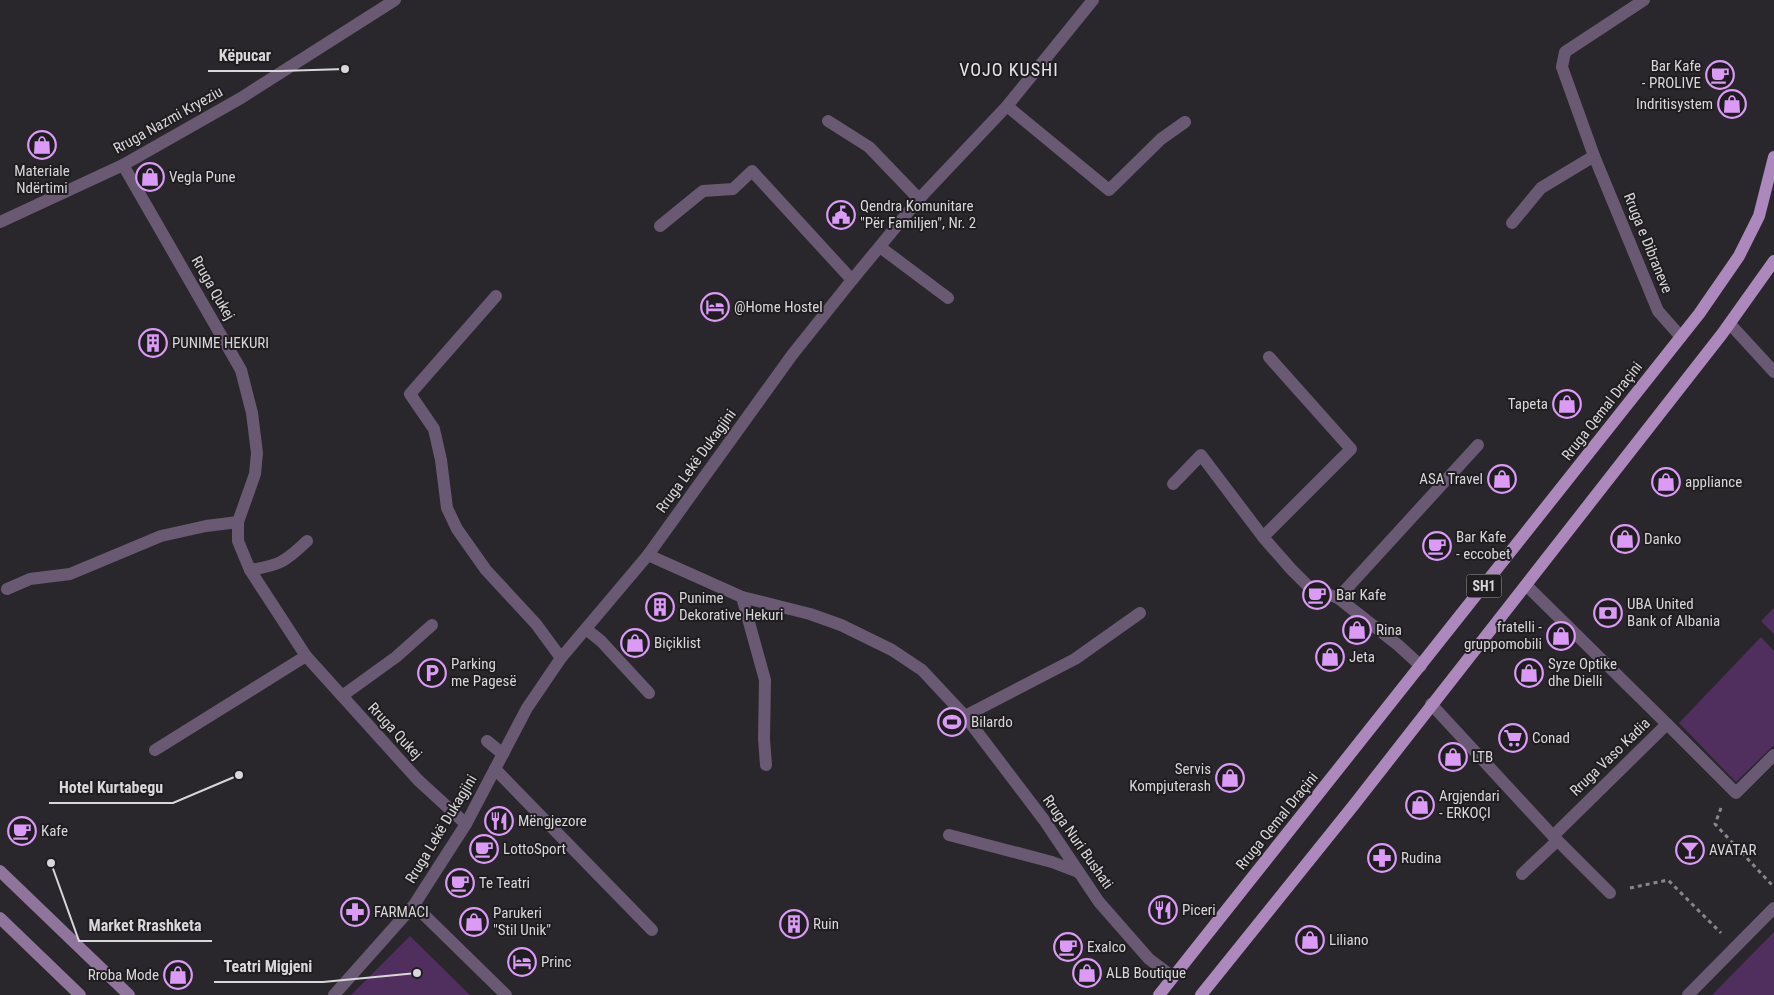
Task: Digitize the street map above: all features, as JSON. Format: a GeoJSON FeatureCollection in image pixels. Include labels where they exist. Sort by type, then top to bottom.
{"type":"FeatureCollection","features":[{"type":"Feature","properties":{"kind":"main road","name":"Rruga Qemal Draçini"},"geometry":{"type":"LineString","coordinates":[[1159,995],[1681,337],[1739,256],[1759,216],[1774,157]]}},
{"type":"Feature","properties":{"kind":"main road","name":"SH1"},"geometry":{"type":"LineString","coordinates":[[1201,995],[1353,806],[1526,585],[1730,324],[1774,262]]}},
{"type":"Feature","properties":{"kind":"main road"},"geometry":{"type":"LineString","coordinates":[[0,871],[129,995]]}},
{"type":"Feature","properties":{"kind":"main road"},"geometry":{"type":"LineString","coordinates":[[0,918],[80,995]]}},
{"type":"Feature","properties":{"kind":"street","name":"Rruga Nazmi Kryeziu"},"geometry":{"type":"LineString","coordinates":[[0,222],[123,165],[241,98],[395,0]]}},
{"type":"Feature","properties":{"kind":"street","name":"Rruga Lekë Dukagjini"},"geometry":{"type":"LineString","coordinates":[[334,995],[414,905],[466,824],[527,708],[561,658],[648,554],[792,356],[852,280],[919,199],[1007,106],[1093,0]]}},
{"type":"Feature","properties":{"kind":"street","name":"Rruga e Dibraneve"},"geometry":{"type":"LineString","coordinates":[[1644,0],[1565,52],[1562,67],[1594,156],[1658,311],[1681,337]]}},
{"type":"Feature","properties":{"kind":"street"},"geometry":{"type":"LineString","coordinates":[[1007,106],[1109,190],[1161,139],[1186,122]]}},
{"type":"Feature","properties":{"kind":"street"},"geometry":{"type":"LineString","coordinates":[[828,121],[869,147],[919,199]]}},
{"type":"Feature","properties":{"kind":"street"},"geometry":{"type":"LineString","coordinates":[[1512,223],[1541,188],[1594,156]]}},
{"type":"Feature","properties":{"kind":"street","name":"Rruga Qukej"},"geometry":{"type":"LineString","coordinates":[[123,165],[242,370],[252,413],[257,453],[255,474],[238,522],[238,541],[250,570],[306,656],[418,780],[466,824]]}},
{"type":"Feature","properties":{"kind":"street"},"geometry":{"type":"LineString","coordinates":[[660,226],[703,192],[733,189],[752,171],[852,280]]}},
{"type":"Feature","properties":{"kind":"street"},"geometry":{"type":"LineString","coordinates":[[880,247],[948,298]]}},
{"type":"Feature","properties":{"kind":"street"},"geometry":{"type":"LineString","coordinates":[[496,296],[410,394],[434,429],[441,460],[447,508],[457,529],[503,596],[536,624],[561,658]]}},
{"type":"Feature","properties":{"kind":"street"},"geometry":{"type":"LineString","coordinates":[[1730,324],[1774,372]]}},
{"type":"Feature","properties":{"kind":"street"},"geometry":{"type":"LineString","coordinates":[[1263,537],[1351,450],[1269,357]]}},
{"type":"Feature","properties":{"kind":"street"},"geometry":{"type":"LineString","coordinates":[[1338,598],[1478,445]]}},
{"type":"Feature","properties":{"kind":"street"},"geometry":{"type":"LineString","coordinates":[[1173,484],[1201,455],[1263,537],[1309,587],[1338,598],[1398,645],[1421,666]]}},
{"type":"Feature","properties":{"kind":"street"},"geometry":{"type":"LineString","coordinates":[[8,588],[30,580],[70,574],[162,536],[206,526],[238,522]]}},
{"type":"Feature","properties":{"kind":"street"},"geometry":{"type":"LineString","coordinates":[[250,570],[275,566],[288,558],[306,541]]}},
{"type":"Feature","properties":{"kind":"street","name":"Rruga Nuri Bushati"},"geometry":{"type":"LineString","coordinates":[[648,554],[742,597],[810,614],[841,625],[892,650],[922,670],[940,687],[965,716],[1044,820],[1099,902],[1149,959],[1173,977]]}},
{"type":"Feature","properties":{"kind":"street"},"geometry":{"type":"LineString","coordinates":[[1526,585],[1668,724]]}},
{"type":"Feature","properties":{"kind":"street"},"geometry":{"type":"LineString","coordinates":[[742,597],[765,680],[764,739],[766,765]]}},
{"type":"Feature","properties":{"kind":"street"},"geometry":{"type":"LineString","coordinates":[[965,716],[1075,659],[1140,614]]}},
{"type":"Feature","properties":{"kind":"street"},"geometry":{"type":"LineString","coordinates":[[342,696],[396,657],[432,626]]}},
{"type":"Feature","properties":{"kind":"street"},"geometry":{"type":"LineString","coordinates":[[586,629],[601,641],[649,693]]}},
{"type":"Feature","properties":{"kind":"street"},"geometry":{"type":"LineString","coordinates":[[155,750],[306,656]]}},
{"type":"Feature","properties":{"kind":"street"},"geometry":{"type":"LineString","coordinates":[[1431,704],[1555,838],[1610,893]]}},
{"type":"Feature","properties":{"kind":"street","name":"Rruga Vaso Kadia"},"geometry":{"type":"LineString","coordinates":[[1522,874],[1668,724],[1730,787]]}},
{"type":"Feature","properties":{"kind":"street"},"geometry":{"type":"LineString","coordinates":[[487,741],[503,754]]}},
{"type":"Feature","properties":{"kind":"street"},"geometry":{"type":"LineString","coordinates":[[1730,787],[1736,793],[1774,755]]}},
{"type":"Feature","properties":{"kind":"street","name":"Rruga Lekë Dukagjini"},"geometry":{"type":"LineString","coordinates":[[495,769],[652,930]]}},
{"type":"Feature","properties":{"kind":"street"},"geometry":{"type":"LineString","coordinates":[[949,835],[1052,862],[1078,872]]}},
{"type":"Feature","properties":{"kind":"street"},"geometry":{"type":"LineString","coordinates":[[414,905],[506,995]]}},
{"type":"Feature","properties":{"kind":"street"},"geometry":{"type":"LineString","coordinates":[[1688,995],[1774,908]]}},
{"type":"Feature","properties":{"kind":"path"},"geometry":{"type":"LineString","coordinates":[[1730,787],[1715,824],[1772,885]]}},
{"type":"Feature","properties":{"kind":"path"},"geometry":{"type":"LineString","coordinates":[[1610,893],[1668,880],[1723,935]]}},
{"type":"Feature","properties":{"kind":"shaded area"},"geometry":{"type":"Polygon","coordinates":[[[1774,608],[1774,634],[1761,621],[1774,608]]]}},
{"type":"Feature","properties":{"kind":"shaded area"},"geometry":{"type":"Polygon","coordinates":[[[1761,637],[1774,651],[1774,745],[1736,782],[1679,723],[1761,637]]]}},
{"type":"Feature","properties":{"kind":"shaded area"},"geometry":{"type":"Polygon","coordinates":[[[1774,932],[1774,995],[1712,995],[1774,932]]]}},
{"type":"Feature","properties":{"kind":"shaded area"},"geometry":{"type":"Polygon","coordinates":[[[410,936],[470,995],[351,995],[410,936]]]}},
{"type":"Feature","properties":{"kind":"place","name":"Këpucar"},"geometry":{"type":"Point","coordinates":[345,69]}},
{"type":"Feature","properties":{"kind":"place","name":"Bar Kafe - PROLIVE"},"geometry":{"type":"Point","coordinates":[1720,75]}},
{"type":"Feature","properties":{"kind":"place","name":"Indritisystem"},"geometry":{"type":"Point","coordinates":[1732,104]}},
{"type":"Feature","properties":{"kind":"place","name":"Materiale Ndërtimi"},"geometry":{"type":"Point","coordinates":[42,145]}},
{"type":"Feature","properties":{"kind":"place","name":"Vegla Pune"},"geometry":{"type":"Point","coordinates":[150,177]}},
{"type":"Feature","properties":{"kind":"place","name":"Qendra Komunitare \"Për Familjen\", Nr. 2"},"geometry":{"type":"Point","coordinates":[841,215]}},
{"type":"Feature","properties":{"kind":"place","name":"@Home Hostel"},"geometry":{"type":"Point","coordinates":[715,307]}},
{"type":"Feature","properties":{"kind":"place","name":"PUNIME HEKURI"},"geometry":{"type":"Point","coordinates":[153,343]}},
{"type":"Feature","properties":{"kind":"place","name":"Tapeta"},"geometry":{"type":"Point","coordinates":[1567,404]}},
{"type":"Feature","properties":{"kind":"place","name":"ASA Travel"},"geometry":{"type":"Point","coordinates":[1502,479]}},
{"type":"Feature","properties":{"kind":"place","name":"appliance"},"geometry":{"type":"Point","coordinates":[1666,482]}},
{"type":"Feature","properties":{"kind":"place","name":"Danko"},"geometry":{"type":"Point","coordinates":[1625,539]}},
{"type":"Feature","properties":{"kind":"place","name":"Bar Kafe - eccobet"},"geometry":{"type":"Point","coordinates":[1437,546]}},
{"type":"Feature","properties":{"kind":"place","name":"Bar Kafe"},"geometry":{"type":"Point","coordinates":[1317,595]}},
{"type":"Feature","properties":{"kind":"place","name":"Punime Dekorative Hekuri"},"geometry":{"type":"Point","coordinates":[660,607]}},
{"type":"Feature","properties":{"kind":"place","name":"UBA United Bank of Albania"},"geometry":{"type":"Point","coordinates":[1608,613]}},
{"type":"Feature","properties":{"kind":"place","name":"Rina"},"geometry":{"type":"Point","coordinates":[1357,630]}},
{"type":"Feature","properties":{"kind":"place","name":"fratelli - gruppomobili"},"geometry":{"type":"Point","coordinates":[1561,636]}},
{"type":"Feature","properties":{"kind":"place","name":"Biçiklist"},"geometry":{"type":"Point","coordinates":[635,643]}},
{"type":"Feature","properties":{"kind":"place","name":"Jeta"},"geometry":{"type":"Point","coordinates":[1330,657]}},
{"type":"Feature","properties":{"kind":"place","name":"Parking me Pagesë"},"geometry":{"type":"Point","coordinates":[432,673]}},
{"type":"Feature","properties":{"kind":"place","name":"Syze Optike dhe Dielli"},"geometry":{"type":"Point","coordinates":[1529,673]}},
{"type":"Feature","properties":{"kind":"place","name":"Bilardo"},"geometry":{"type":"Point","coordinates":[952,722]}},
{"type":"Feature","properties":{"kind":"place","name":"Conad"},"geometry":{"type":"Point","coordinates":[1513,738]}},
{"type":"Feature","properties":{"kind":"place","name":"LTB"},"geometry":{"type":"Point","coordinates":[1453,757]}},
{"type":"Feature","properties":{"kind":"place","name":"Hotel Kurtabegu"},"geometry":{"type":"Point","coordinates":[239,775]}},
{"type":"Feature","properties":{"kind":"place","name":"Servis Kompjuterash"},"geometry":{"type":"Point","coordinates":[1230,778]}},
{"type":"Feature","properties":{"kind":"place","name":"Argjendari - ERKOÇI"},"geometry":{"type":"Point","coordinates":[1420,805]}},
{"type":"Feature","properties":{"kind":"place","name":"Mëngjezore"},"geometry":{"type":"Point","coordinates":[499,821]}},
{"type":"Feature","properties":{"kind":"place","name":"Kafe"},"geometry":{"type":"Point","coordinates":[22,831]}},
{"type":"Feature","properties":{"kind":"place","name":"LottoSport"},"geometry":{"type":"Point","coordinates":[484,849]}},
{"type":"Feature","properties":{"kind":"place","name":"AVATAR"},"geometry":{"type":"Point","coordinates":[1690,850]}},
{"type":"Feature","properties":{"kind":"place","name":"Rudina"},"geometry":{"type":"Point","coordinates":[1382,858]}},
{"type":"Feature","properties":{"kind":"place","name":"Market Rrashketa"},"geometry":{"type":"Point","coordinates":[51,863]}},
{"type":"Feature","properties":{"kind":"place","name":"Te Teatri"},"geometry":{"type":"Point","coordinates":[460,883]}},
{"type":"Feature","properties":{"kind":"place","name":"Piceri"},"geometry":{"type":"Point","coordinates":[1163,910]}},
{"type":"Feature","properties":{"kind":"place","name":"FARMACI"},"geometry":{"type":"Point","coordinates":[355,912]}},
{"type":"Feature","properties":{"kind":"place","name":"Parukeri \"Stil Unik\""},"geometry":{"type":"Point","coordinates":[474,922]}},
{"type":"Feature","properties":{"kind":"place","name":"Ruin"},"geometry":{"type":"Point","coordinates":[794,924]}},
{"type":"Feature","properties":{"kind":"place","name":"Liliano"},"geometry":{"type":"Point","coordinates":[1310,940]}},
{"type":"Feature","properties":{"kind":"place","name":"Exalco"},"geometry":{"type":"Point","coordinates":[1068,947]}},
{"type":"Feature","properties":{"kind":"place","name":"Princ"},"geometry":{"type":"Point","coordinates":[522,962]}},
{"type":"Feature","properties":{"kind":"place","name":"Teatri Migjeni"},"geometry":{"type":"Point","coordinates":[417,973]}},
{"type":"Feature","properties":{"kind":"place","name":"ALB Boutique"},"geometry":{"type":"Point","coordinates":[1087,973]}},
{"type":"Feature","properties":{"kind":"place","name":"Rroba Mode"},"geometry":{"type":"Point","coordinates":[178,975]}},
{"type":"Feature","properties":{"kind":"district","name":"VOJO KUSHI"},"geometry":{"type":"Point","coordinates":[1009,69]}}]}
